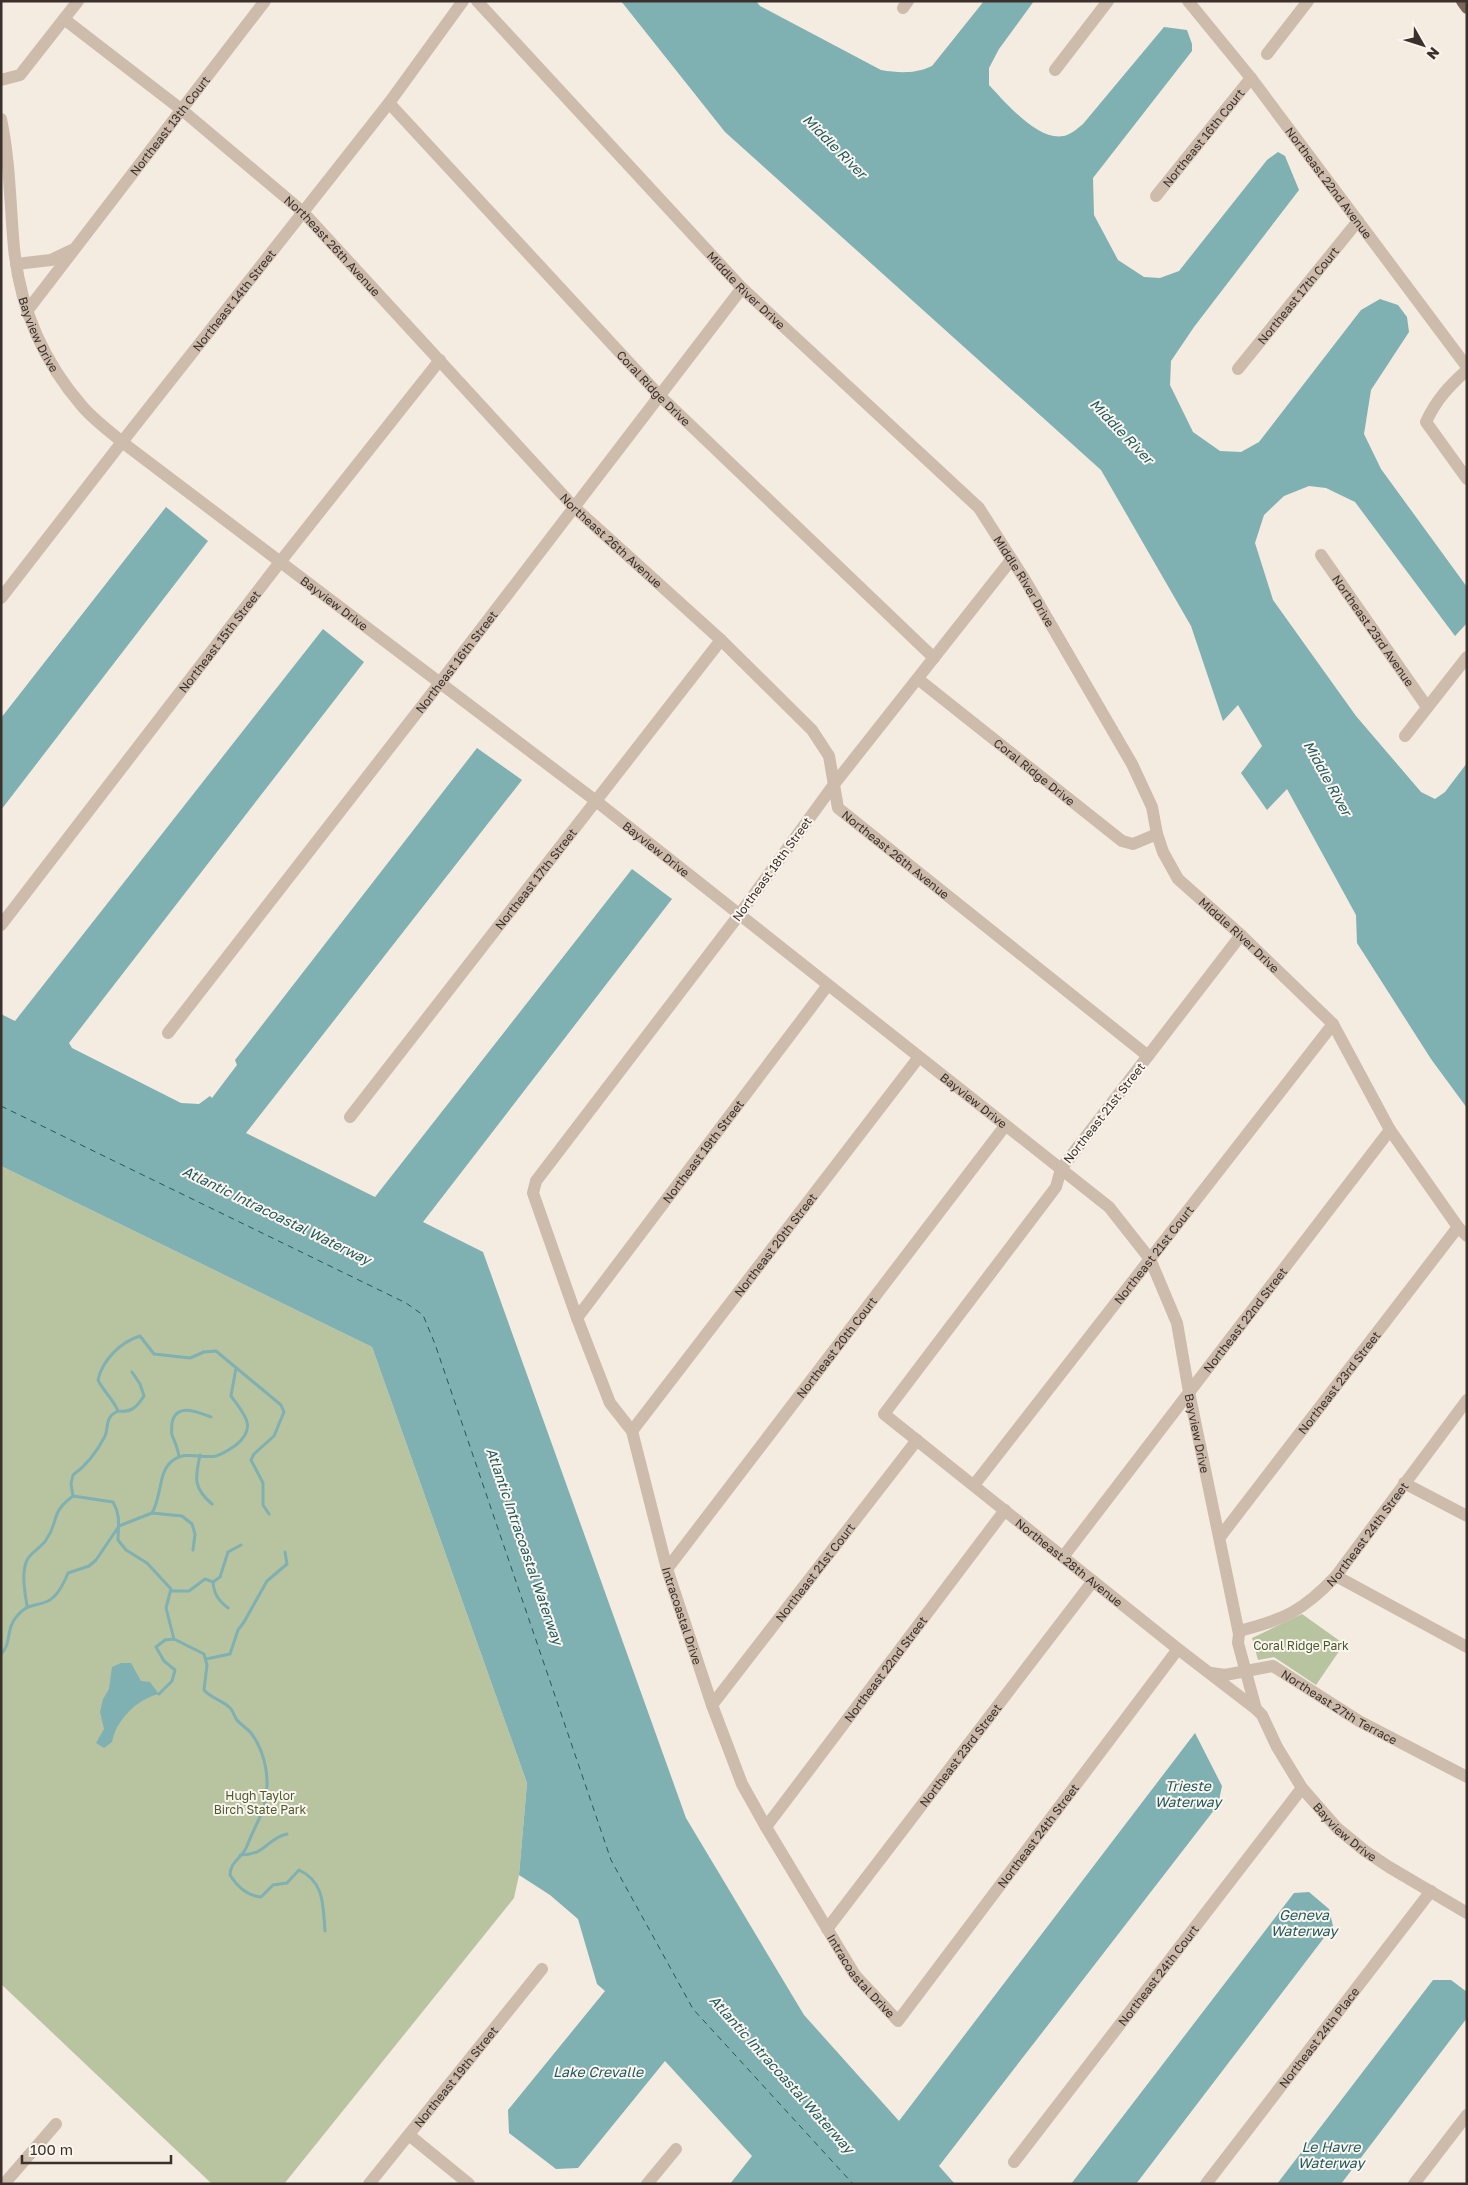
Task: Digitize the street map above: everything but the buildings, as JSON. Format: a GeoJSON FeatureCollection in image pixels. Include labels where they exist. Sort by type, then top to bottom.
{"type":"FeatureCollection","features":[{"type":"Feature","properties":{"kind":"main road"},"geometry":{"type":"LineString","coordinates":[[1462,1],[1467,8]]}},
{"type":"Feature","properties":{"kind":"street"},"geometry":{"type":"LineString","coordinates":[[1,80],[20,75],[78,1]]}},
{"type":"Feature","properties":{"kind":"street","name":"Northeast 13th Court"},"geometry":{"type":"LineString","coordinates":[[27,311],[66,262],[72,250],[266,1]]}},
{"type":"Feature","properties":{"kind":"street","name":"Northeast 14th Street"},"geometry":{"type":"LineString","coordinates":[[1,598],[389,103],[463,1]]}},
{"type":"Feature","properties":{"kind":"street","name":"Middle River Drive"},"geometry":{"type":"LineString","coordinates":[[477,1],[742,288],[979,508],[1025,580],[1132,764],[1152,807],[1157,834],[1163,852],[1178,879],[1241,935],[1333,1024],[1390,1130],[1462,1232]]}},
{"type":"Feature","properties":{"kind":"street"},"geometry":{"type":"LineString","coordinates":[[1055,70],[1108,1]]}},
{"type":"Feature","properties":{"kind":"street","name":"Northeast 22nd Avenue"},"geometry":{"type":"LineString","coordinates":[[1188,1],[1251,78],[1467,368]]}},
{"type":"Feature","properties":{"kind":"street"},"geometry":{"type":"LineString","coordinates":[[1267,54],[1308,1]]}},
{"type":"Feature","properties":{"kind":"street","name":"Northeast 26th Avenue"},"geometry":{"type":"LineString","coordinates":[[64,19],[182,110],[303,212],[574,507],[722,640],[812,730],[829,756],[838,808],[1148,1056]]}},
{"type":"Feature","properties":{"kind":"street","name":"Northeast 16th Court"},"geometry":{"type":"LineString","coordinates":[[1156,196],[1251,78]]}},
{"type":"Feature","properties":{"kind":"street","name":"Coral Ridge Drive"},"geometry":{"type":"LineString","coordinates":[[389,103],[660,396],[934,658]]}},
{"type":"Feature","properties":{"kind":"street","name":"Bayview Drive"},"geometry":{"type":"LineString","coordinates":[[1,119],[6,140],[16,264],[27,311],[36,336],[60,379],[83,408],[122,442],[596,801],[1109,1207],[1150,1259],[1177,1324],[1189,1392],[1239,1633],[1245,1641],[1248,1670],[1262,1706],[1259,1712],[1277,1747],[1302,1788],[1348,1838],[1389,1867],[1467,1913]]}},
{"type":"Feature","properties":{"kind":"street","name":"Northeast 17th Court"},"geometry":{"type":"LineString","coordinates":[[1238,370],[1358,221]]}},
{"type":"Feature","properties":{"kind":"street","name":"Northeast 13th Court"},"geometry":{"type":"LineString","coordinates":[[16,264],[51,260],[72,250]]}},
{"type":"Feature","properties":{"kind":"street","name":"Northeast 16th Street"},"geometry":{"type":"LineString","coordinates":[[168,1033],[440,683],[742,288]]}},
{"type":"Feature","properties":{"kind":"street","name":"Northeast 15th Street"},"geometry":{"type":"LineString","coordinates":[[1,925],[280,562],[440,360]]}},
{"type":"Feature","properties":{"kind":"street"},"geometry":{"type":"LineString","coordinates":[[1467,368],[1445,390],[1433,406],[1426,422],[1467,479]]}},
{"type":"Feature","properties":{"kind":"street","name":"Northeast 23rd Avenue"},"geometry":{"type":"LineString","coordinates":[[1321,555],[1427,708]]}},
{"type":"Feature","properties":{"kind":"street","name":"Northeast 18th Street"},"geometry":{"type":"LineString","coordinates":[[536,1181],[739,915],[835,783],[1011,560]]}},
{"type":"Feature","properties":{"kind":"street","name":"Northeast 17th Street"},"geometry":{"type":"LineString","coordinates":[[350,1117],[722,640]]}},
{"type":"Feature","properties":{"kind":"street"},"geometry":{"type":"LineString","coordinates":[[1405,736],[1467,657]]}},
{"type":"Feature","properties":{"kind":"street","name":"Coral Ridge Drive"},"geometry":{"type":"LineString","coordinates":[[918,680],[1122,841],[1133,844],[1157,834]]}},
{"type":"Feature","properties":{"kind":"street","name":"Northeast 21st Street"},"geometry":{"type":"LineString","coordinates":[[884,1414],[1056,1187],[1061,1169],[1241,935]]}},
{"type":"Feature","properties":{"kind":"street","name":"Northeast 19th Street"},"geometry":{"type":"LineString","coordinates":[[577,1318],[828,985]]}},
{"type":"Feature","properties":{"kind":"street","name":"Northeast 21st Court"},"geometry":{"type":"LineString","coordinates":[[974,1486],[1333,1024]]}},
{"type":"Feature","properties":{"kind":"street","name":"Northeast 20th Street"},"geometry":{"type":"LineString","coordinates":[[632,1431],[919,1057]]}},
{"type":"Feature","properties":{"kind":"street","name":"Northeast 20th Court"},"geometry":{"type":"LineString","coordinates":[[667,1569],[1005,1126]]}},
{"type":"Feature","properties":{"kind":"street","name":"Northeast 22nd Street"},"geometry":{"type":"LineString","coordinates":[[1063,1557],[1390,1130]]}},
{"type":"Feature","properties":{"kind":"street","name":"Intracoastal Drive"},"geometry":{"type":"LineString","coordinates":[[536,1181],[533,1193],[577,1318],[610,1403],[632,1431],[667,1569],[712,1705],[742,1784],[855,1975],[898,2022]]}},
{"type":"Feature","properties":{"kind":"street","name":"Northeast 23rd Street"},"geometry":{"type":"LineString","coordinates":[[1220,1536],[1462,1232]]}},
{"type":"Feature","properties":{"kind":"street","name":"Northeast 24th Street"},"geometry":{"type":"LineString","coordinates":[[1239,1633],[1279,1619],[1302,1608],[1336,1576],[1467,1400]]}},
{"type":"Feature","properties":{"kind":"street","name":"Northeast 28th Avenue"},"geometry":{"type":"LineString","coordinates":[[884,1414],[1178,1650],[1259,1712]]}},
{"type":"Feature","properties":{"kind":"street","name":"Northeast 21st Court"},"geometry":{"type":"LineString","coordinates":[[712,1705],[917,1440]]}},
{"type":"Feature","properties":{"kind":"street"},"geometry":{"type":"LineString","coordinates":[[1404,1483],[1467,1516]]}},
{"type":"Feature","properties":{"kind":"street","name":"Northeast 22nd Street"},"geometry":{"type":"LineString","coordinates":[[766,1827],[1005,1510]]}},
{"type":"Feature","properties":{"kind":"street"},"geometry":{"type":"LineString","coordinates":[[1336,1576],[1467,1647]]}},
{"type":"Feature","properties":{"kind":"street","name":"Northeast 23rd Street"},"geometry":{"type":"LineString","coordinates":[[827,1929],[1094,1581]]}},
{"type":"Feature","properties":{"kind":"street","name":"Northeast 24th Street"},"geometry":{"type":"LineString","coordinates":[[898,2022],[1178,1650]]}},
{"type":"Feature","properties":{"kind":"street","name":"Northeast 27th Terrace"},"geometry":{"type":"LineString","coordinates":[[1209,1673],[1225,1676],[1269,1665],[1278,1668],[1359,1721],[1467,1777]]}},
{"type":"Feature","properties":{"kind":"street","name":"Northeast 24th Court"},"geometry":{"type":"LineString","coordinates":[[1014,2162],[1302,1788]]}},
{"type":"Feature","properties":{"kind":"street","name":"Northeast 24th Place"},"geometry":{"type":"LineString","coordinates":[[1206,2184],[1431,1891]]}},
{"type":"Feature","properties":{"kind":"street","name":"Northeast 19th Street"},"geometry":{"type":"LineString","coordinates":[[369,2184],[542,1970]]}},
{"type":"Feature","properties":{"kind":"street"},"geometry":{"type":"LineString","coordinates":[[1414,2184],[1467,2115]]}},
{"type":"Feature","properties":{"kind":"street"},"geometry":{"type":"LineString","coordinates":[[4,2184],[56,2124]]}},
{"type":"Feature","properties":{"kind":"street"},"geometry":{"type":"LineString","coordinates":[[409,2135],[469,2184]]}},
{"type":"Feature","properties":{"kind":"street"},"geometry":{"type":"LineString","coordinates":[[648,2184],[676,2150]]}},
{"type":"Feature","properties":{"kind":"green space","name":"Hugh Taylor Birch State Park"},"geometry":{"type":"Polygon","coordinates":[[[1,1166],[372,1347],[527,1783],[519,1875],[514,1898],[284,2184],[212,2184],[1,1984],[1,1166]]]}},
{"type":"Feature","properties":{"kind":"green space","name":"Coral Ridge Park"},"geometry":{"type":"Polygon","coordinates":[[[1302,1614],[1344,1644],[1316,1685],[1274,1657],[1258,1660],[1252,1638],[1302,1614]]]}},
{"type":"Feature","properties":{"kind":"water","name":"Middle River"},"geometry":{"type":"Polygon","coordinates":[[[621,1],[756,1],[760,6],[881,70],[913,72],[932,66],[984,1],[1034,1],[999,49],[989,68],[989,85],[1024,120],[1046,134],[1057,136],[1067,135],[1083,124],[1164,27],[1187,30],[1192,44],[1192,51],[1093,178],[1094,215],[1118,260],[1144,277],[1160,278],[1179,271],[1267,160],[1278,152],[1285,156],[1299,190],[1194,327],[1171,361],[1170,385],[1193,432],[1220,451],[1241,452],[1259,442],[1361,310],[1380,299],[1398,305],[1407,317],[1409,332],[1371,390],[1364,434],[1381,469],[1467,587],[1467,623],[1455,636],[1355,502],[1326,488],[1309,486],[1284,496],[1264,515],[1255,543],[1273,600],[1356,716],[1421,792],[1435,799],[1445,792],[1467,763],[1467,1108],[1431,1059],[1357,943],[1356,915],[1287,789],[1267,810],[1241,773],[1262,746],[1238,705],[1223,721],[1191,626],[1101,470],[725,132],[621,1]]]}},
{"type":"Feature","properties":{"kind":"water"},"geometry":{"type":"Polygon","coordinates":[[[166,507],[208,541],[1,810],[1,718],[166,507]]]}},
{"type":"Feature","properties":{"kind":"water"},"geometry":{"type":"Polygon","coordinates":[[[323,629],[364,662],[69,1043],[72,1048],[181,1103],[199,1104],[210,1096],[212,1098],[237,1065],[235,1060],[477,748],[522,780],[246,1133],[375,1197],[632,869],[672,899],[423,1222],[483,1252],[686,1818],[804,2015],[899,2121],[1195,1733],[1222,1786],[1218,1805],[939,2166],[955,2184],[730,2184],[752,2156],[665,2061],[578,2168],[556,2169],[509,2133],[508,2110],[605,1991],[597,1984],[578,1919],[550,1895],[519,1875],[527,1783],[372,1347],[1,1166],[1,1014],[15,1021],[323,629]]]}},
{"type":"Feature","properties":{"kind":"water"},"geometry":{"type":"Polygon","coordinates":[[[121,1663],[131,1663],[141,1681],[150,1682],[159,1694],[143,1701],[129,1712],[118,1726],[112,1742],[104,1748],[96,1743],[104,1729],[100,1712],[103,1699],[109,1689],[112,1667],[121,1663]]]}},
{"type":"Feature","properties":{"kind":"water","name":"Geneva Waterway"},"geometry":{"type":"Polygon","coordinates":[[[1309,1892],[1329,1909],[1333,1926],[1136,2184],[1071,2184],[1294,1893],[1309,1892]]]}},
{"type":"Feature","properties":{"kind":"water","name":"Le Havre Waterway"},"geometry":{"type":"Polygon","coordinates":[[[1433,1980],[1451,1980],[1467,1992],[1467,2018],[1341,2184],[1277,2184],[1433,1980]]]}},
{"type":"Feature","properties":{"kind":"waterway"},"geometry":{"type":"LineString","coordinates":[[73,1496],[71,1484],[73,1475],[94,1454],[106,1434],[110,1417],[118,1411],[98,1380],[100,1373],[113,1353],[126,1343],[140,1336],[154,1354],[190,1358],[204,1352],[216,1351],[281,1405],[284,1412],[274,1436],[254,1454],[251,1460],[263,1483],[263,1505],[269,1514]]}},
{"type":"Feature","properties":{"kind":"waterway"},"geometry":{"type":"LineString","coordinates":[[152,1513],[164,1471],[172,1461],[188,1455],[216,1456],[236,1445],[243,1438],[248,1426],[247,1420],[231,1396],[236,1368]]}},
{"type":"Feature","properties":{"kind":"waterway"},"geometry":{"type":"LineString","coordinates":[[118,1411],[127,1411],[133,1408],[144,1396],[140,1384],[132,1372]]}},
{"type":"Feature","properties":{"kind":"waterway"},"geometry":{"type":"LineString","coordinates":[[179,1457],[172,1434],[174,1417],[178,1412],[188,1410],[211,1417]]}},
{"type":"Feature","properties":{"kind":"waterway"},"geometry":{"type":"LineString","coordinates":[[200,1455],[197,1482],[201,1493],[212,1504]]}},
{"type":"Feature","properties":{"kind":"waterway"},"geometry":{"type":"LineString","coordinates":[[73,1496],[113,1502],[118,1516],[118,1540],[126,1550],[147,1563],[171,1589],[166,1608],[174,1639],[204,1654],[207,1665],[204,1690],[230,1708],[237,1720],[251,1733],[260,1749],[267,1776],[265,1803],[245,1850],[232,1866],[230,1875],[243,1890],[261,1897],[273,1885],[287,1883],[299,1870],[314,1881],[318,1888],[323,1904],[325,1931]]}},
{"type":"Feature","properties":{"kind":"waterway"},"geometry":{"type":"LineString","coordinates":[[27,1606],[24,1577],[27,1560],[46,1540],[61,1508],[73,1496]]}},
{"type":"Feature","properties":{"kind":"waterway"},"geometry":{"type":"LineString","coordinates":[[1,1654],[6,1646],[13,1621],[21,1612],[28,1607],[52,1599],[65,1581],[68,1573],[89,1566],[96,1560],[119,1526],[152,1513],[182,1516],[192,1524],[195,1534],[193,1550]]}},
{"type":"Feature","properties":{"kind":"waterway"},"geometry":{"type":"LineString","coordinates":[[213,1582],[220,1577],[228,1552],[241,1545]]}},
{"type":"Feature","properties":{"kind":"waterway"},"geometry":{"type":"LineString","coordinates":[[206,1659],[230,1654],[238,1630],[267,1581],[287,1564],[285,1552]]}},
{"type":"Feature","properties":{"kind":"waterway"},"geometry":{"type":"LineString","coordinates":[[170,1591],[189,1591],[205,1579],[213,1582],[217,1596],[228,1608]]}},
{"type":"Feature","properties":{"kind":"waterway"},"geometry":{"type":"LineString","coordinates":[[159,1694],[172,1681],[175,1670],[164,1661],[156,1647],[165,1640],[174,1639]]}},
{"type":"Feature","properties":{"kind":"waterway"},"geometry":{"type":"LineString","coordinates":[[240,1855],[256,1852],[280,1836],[287,1834]]}},
{"type":"Feature","properties":{"kind":"ferry route"},"geometry":{"type":"LineString","coordinates":[[1,1106],[406,1303],[423,1315],[435,1344],[611,1860],[693,2009],[853,2184]]}},
{"type":"Feature","properties":{"kind":"water label","name":"Atlantic Intracoastal Waterway"},"geometry":{"type":"Point","coordinates":[277,1215]}},
{"type":"Feature","properties":{"kind":"water label","name":"Atlantic Intracoastal Waterway"},"geometry":{"type":"Point","coordinates":[525,1546]}},
{"type":"Feature","properties":{"kind":"water label","name":"Trieste Waterway"},"geometry":{"type":"Point","coordinates":[1188,1794]}},
{"type":"Feature","properties":{"kind":"water label","name":"Lake Crevalle"},"geometry":{"type":"Point","coordinates":[598,2071]}},
{"type":"Feature","properties":{"kind":"water label","name":"Atlantic Intracoastal Waterway"},"geometry":{"type":"Point","coordinates":[782,2074]}}]}
